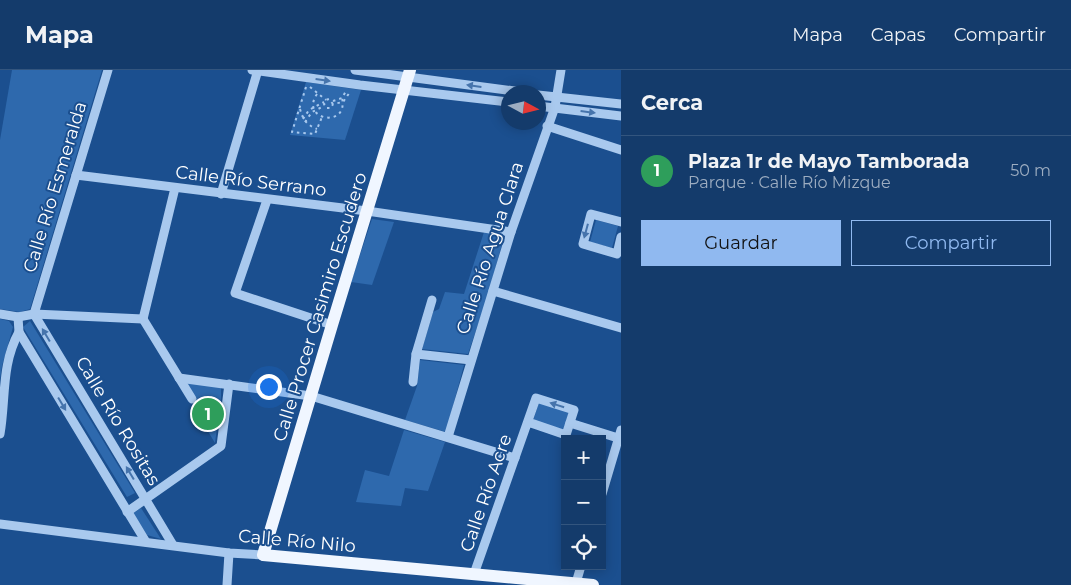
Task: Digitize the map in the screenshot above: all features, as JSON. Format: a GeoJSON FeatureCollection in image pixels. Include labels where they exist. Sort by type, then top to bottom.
{"type":"FeatureCollection","features":[{"type":"Feature","properties":{"kind":"main road","name":"Calle Procer Casimiro Escudero"},"geometry":{"type":"LineString","coordinates":[[264,555],[332,325],[410,74]]}},
{"type":"Feature","properties":{"kind":"main road","name":"Calle Río Nilo"},"geometry":{"type":"LineString","coordinates":[[264,555],[593,585]]}},
{"type":"Feature","properties":{"kind":"street","name":"Calle Río Esmeralda"},"geometry":{"type":"LineString","coordinates":[[34,314],[108,70]]}},
{"type":"Feature","properties":{"kind":"street"},"geometry":{"type":"LineString","coordinates":[[221,194],[256,70],[501,101]]}},
{"type":"Feature","properties":{"kind":"street"},"geometry":{"type":"LineString","coordinates":[[355,70],[410,74],[501,89]]}},
{"type":"Feature","properties":{"kind":"street","name":"Calle Río Agua Clara"},"geometry":{"type":"LineString","coordinates":[[448,437],[511,232],[555,107],[561,70]]}},
{"type":"Feature","properties":{"kind":"street"},"geometry":{"type":"LineString","coordinates":[[546,96],[621,104]]}},
{"type":"Feature","properties":{"kind":"street"},"geometry":{"type":"LineString","coordinates":[[546,106],[621,116]]}},
{"type":"Feature","properties":{"kind":"street"},"geometry":{"type":"LineString","coordinates":[[547,126],[621,150]]}},
{"type":"Feature","properties":{"kind":"street","name":"Calle Río Serrano"},"geometry":{"type":"LineString","coordinates":[[76,175],[367,211],[511,232]]}},
{"type":"Feature","properties":{"kind":"street"},"geometry":{"type":"LineString","coordinates":[[175,188],[143,319],[192,399]]}},
{"type":"Feature","properties":{"kind":"street"},"geometry":{"type":"LineString","coordinates":[[268,200],[235,293],[332,325]]}},
{"type":"Feature","properties":{"kind":"street"},"geometry":{"type":"LineString","coordinates":[[621,222],[591,214],[583,244],[619,254],[621,238]]}},
{"type":"Feature","properties":{"kind":"street"},"geometry":{"type":"LineString","coordinates":[[493,291],[621,328]]}},
{"type":"Feature","properties":{"kind":"street"},"geometry":{"type":"LineString","coordinates":[[413,382],[416,354],[432,300]]}},
{"type":"Feature","properties":{"kind":"street"},"geometry":{"type":"LineString","coordinates":[[0,314],[18,317],[34,314],[143,319]]}},
{"type":"Feature","properties":{"kind":"street","name":"Calle Río Rositas"},"geometry":{"type":"LineString","coordinates":[[34,314],[173,545]]}},
{"type":"Feature","properties":{"kind":"street"},"geometry":{"type":"LineString","coordinates":[[18,317],[19,332],[146,542]]}},
{"type":"Feature","properties":{"kind":"street"},"geometry":{"type":"LineString","coordinates":[[0,434],[5,372],[12,344],[19,332]]}},
{"type":"Feature","properties":{"kind":"street"},"geometry":{"type":"LineString","coordinates":[[416,354],[471,360]]}},
{"type":"Feature","properties":{"kind":"street"},"geometry":{"type":"LineString","coordinates":[[179,378],[312,396],[515,458]]}},
{"type":"Feature","properties":{"kind":"street"},"geometry":{"type":"LineString","coordinates":[[127,512],[221,446],[229,384]]}},
{"type":"Feature","properties":{"kind":"street","name":"Calle Río Acre"},"geometry":{"type":"LineString","coordinates":[[474,574],[536,398],[574,410],[570,423]]}},
{"type":"Feature","properties":{"kind":"street"},"geometry":{"type":"LineString","coordinates":[[528,422],[566,435],[570,423],[620,436],[606,481]]}},
{"type":"Feature","properties":{"kind":"street","name":"Calle Río Nilo"},"geometry":{"type":"LineString","coordinates":[[0,524],[229,553],[264,555]]}},
{"type":"Feature","properties":{"kind":"street"},"geometry":{"type":"LineString","coordinates":[[227,585],[229,553]]}},
{"type":"Feature","properties":{"kind":"street"},"geometry":{"type":"LineString","coordinates":[[576,583],[580,570]]}},
{"type":"Feature","properties":{"kind":"path"},"geometry":{"type":"LineString","coordinates":[[322,117],[315,134],[292,132],[307,84],[329,109],[332,108],[333,102]]}},
{"type":"Feature","properties":{"kind":"path"},"geometry":{"type":"LineString","coordinates":[[333,102],[342,98],[347,89]]}},
{"type":"Feature","properties":{"kind":"path"},"geometry":{"type":"LineString","coordinates":[[317,94],[314,100],[314,108],[322,117],[330,118],[338,114],[351,90]]}},
{"type":"Feature","properties":{"kind":"path"},"geometry":{"type":"LineString","coordinates":[[342,98],[343,102]]}},
{"type":"Feature","properties":{"kind":"path"},"geometry":{"type":"LineString","coordinates":[[304,120],[309,110],[325,103],[343,102]]}},
{"type":"Feature","properties":{"kind":"path"},"geometry":{"type":"LineString","coordinates":[[300,108],[304,120],[317,129]]}},
{"type":"Feature","properties":{"kind":"shaded area"},"geometry":{"type":"Polygon","coordinates":[[[12,70],[102,70],[30,309],[20,312],[0,309],[0,140],[12,70]]]}},
{"type":"Feature","properties":{"kind":"shaded area"},"geometry":{"type":"Polygon","coordinates":[[[306,82],[361,90],[345,140],[290,135],[306,82]]]}},
{"type":"Feature","properties":{"kind":"shaded area"},"geometry":{"type":"Polygon","coordinates":[[[372,219],[394,222],[372,285],[351,282],[372,219]]]}},
{"type":"Feature","properties":{"kind":"shaded area"},"geometry":{"type":"Polygon","coordinates":[[[596,220],[618,226],[612,248],[590,242],[596,220]]]}},
{"type":"Feature","properties":{"kind":"shaded area"},"geometry":{"type":"Polygon","coordinates":[[[484,232],[500,235],[503,241],[487,298],[468,354],[422,349],[433,312],[439,309],[445,292],[464,294],[484,232]]]}},
{"type":"Feature","properties":{"kind":"shaded area"},"geometry":{"type":"Polygon","coordinates":[[[0,319],[9,321],[13,327],[0,380],[0,319]]]}},
{"type":"Feature","properties":{"kind":"shaded area"},"geometry":{"type":"Polygon","coordinates":[[[30,321],[135,493],[127,497],[23,327],[30,321]]]}},
{"type":"Feature","properties":{"kind":"shaded area"},"geometry":{"type":"Polygon","coordinates":[[[420,360],[464,365],[446,432],[405,420],[417,386],[420,360]]]}},
{"type":"Feature","properties":{"kind":"shaded area"},"geometry":{"type":"Polygon","coordinates":[[[185,382],[221,388],[215,443],[192,405],[194,401],[185,382]]]}},
{"type":"Feature","properties":{"kind":"shaded area"},"geometry":{"type":"Polygon","coordinates":[[[539,402],[569,412],[563,431],[533,421],[539,402]]]}},
{"type":"Feature","properties":{"kind":"shaded area"},"geometry":{"type":"Polygon","coordinates":[[[404,430],[445,442],[428,491],[405,488],[401,506],[356,502],[365,470],[389,476],[404,430]]]}},
{"type":"Feature","properties":{"kind":"shaded area"},"geometry":{"type":"Polygon","coordinates":[[[141,508],[161,539],[147,535],[133,513],[141,508]]]}},
{"type":"Feature","properties":{"kind":"place","name":"Plaza 1r de Mayo Tamborada"},"geometry":{"type":"Point","coordinates":[208,414]}}]}
